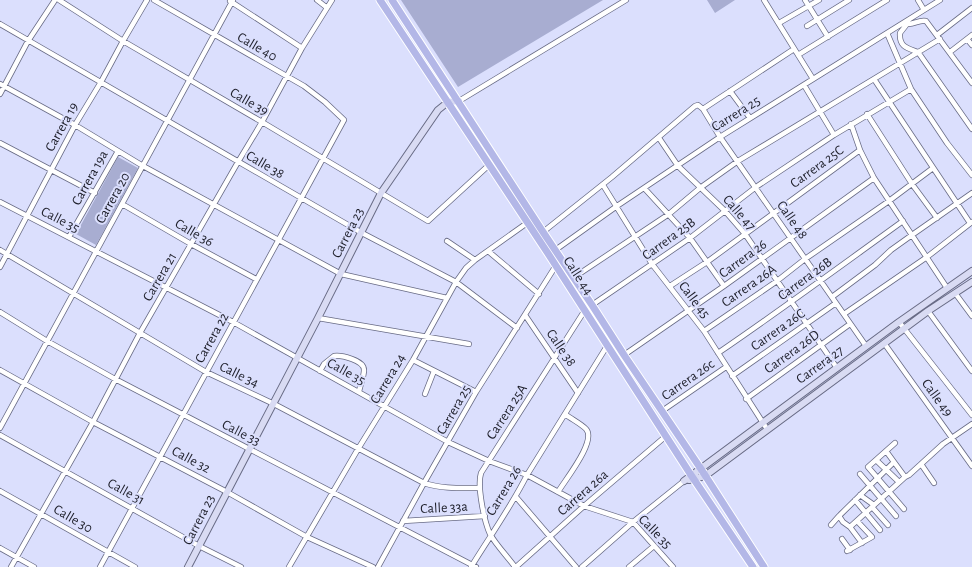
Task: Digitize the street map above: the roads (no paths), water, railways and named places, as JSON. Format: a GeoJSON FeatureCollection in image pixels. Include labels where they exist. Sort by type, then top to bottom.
{"type":"FeatureCollection","features":[{"type":"Feature","properties":{"kind":"main road","name":"Calle 44"},"geometry":{"type":"LineString","coordinates":[[380,0],[549,255],[555,267],[608,346],[750,566]]}},
{"type":"Feature","properties":{"kind":"main road","name":"Calle 44"},"geometry":{"type":"LineString","coordinates":[[392,0],[764,567]]}},
{"type":"Feature","properties":{"kind":"street"},"geometry":{"type":"LineString","coordinates":[[0,94],[2,85],[28,41],[55,0]]}},
{"type":"Feature","properties":{"kind":"street","name":"Calle 39"},"geometry":{"type":"LineString","coordinates":[[59,0],[123,41],[262,122],[428,222],[489,165]]}},
{"type":"Feature","properties":{"kind":"street","name":"Carrera 19"},"geometry":{"type":"LineString","coordinates":[[0,267],[26,215],[75,125],[147,0]]}},
{"type":"Feature","properties":{"kind":"street","name":"Calle 40"},"geometry":{"type":"LineString","coordinates":[[154,0],[304,86],[325,102],[344,120]]}},
{"type":"Feature","properties":{"kind":"street"},"geometry":{"type":"LineString","coordinates":[[317,0],[326,7]]}},
{"type":"Feature","properties":{"kind":"street","name":"Carrera 21"},"geometry":{"type":"LineString","coordinates":[[11,567],[93,422],[140,333],[262,122],[302,48],[326,7],[332,0]]}},
{"type":"Feature","properties":{"kind":"street"},"geometry":{"type":"LineString","coordinates":[[448,102],[459,101],[626,0]]}},
{"type":"Feature","properties":{"kind":"street"},"geometry":{"type":"LineString","coordinates":[[764,0],[813,79]]}},
{"type":"Feature","properties":{"kind":"street"},"geometry":{"type":"LineString","coordinates":[[805,0],[828,37]]}},
{"type":"Feature","properties":{"kind":"street"},"geometry":{"type":"LineString","coordinates":[[778,23],[819,0]]}},
{"type":"Feature","properties":{"kind":"street"},"geometry":{"type":"LineString","coordinates":[[807,26],[849,0]]}},
{"type":"Feature","properties":{"kind":"street"},"geometry":{"type":"LineString","coordinates":[[798,55],[887,0]]}},
{"type":"Feature","properties":{"kind":"street"},"geometry":{"type":"LineString","coordinates":[[918,0],[924,10]]}},
{"type":"Feature","properties":{"kind":"street","name":"Carrera 25"},"geometry":{"type":"LineString","coordinates":[[549,255],[617,206],[645,189],[720,136],[940,0]]}},
{"type":"Feature","properties":{"kind":"street"},"geometry":{"type":"LineString","coordinates":[[231,1],[302,48]]}},
{"type":"Feature","properties":{"kind":"street","name":"Carrera 20"},"geometry":{"type":"LineString","coordinates":[[0,428],[231,1]]}},
{"type":"Feature","properties":{"kind":"street"},"geometry":{"type":"LineString","coordinates":[[573,278],[668,214],[700,188],[738,162],[918,52],[972,8]]}},
{"type":"Feature","properties":{"kind":"street"},"geometry":{"type":"LineString","coordinates":[[972,83],[950,52],[924,20],[905,23],[900,33],[900,42],[909,50],[918,52],[972,129]]}},
{"type":"Feature","properties":{"kind":"street","name":"Calle 38"},"geometry":{"type":"LineString","coordinates":[[0,24],[300,198],[362,233],[456,282],[517,328]]}},
{"type":"Feature","properties":{"kind":"street"},"geometry":{"type":"LineString","coordinates":[[887,33],[911,89],[947,143],[972,175]]}},
{"type":"Feature","properties":{"kind":"street"},"geometry":{"type":"LineString","coordinates":[[950,52],[972,35]]}},
{"type":"Feature","properties":{"kind":"street"},"geometry":{"type":"LineString","coordinates":[[967,38],[972,45]]}},
{"type":"Feature","properties":{"kind":"street"},"geometry":{"type":"LineString","coordinates":[[543,232],[612,177],[696,106],[702,108],[794,49]]}},
{"type":"Feature","properties":{"kind":"street"},"geometry":{"type":"LineString","coordinates":[[844,314],[926,257],[971,223],[874,79]]}},
{"type":"Feature","properties":{"kind":"street"},"geometry":{"type":"LineString","coordinates":[[2,85],[75,125],[143,166],[341,274],[447,298]]}},
{"type":"Feature","properties":{"kind":"street"},"geometry":{"type":"LineString","coordinates":[[804,85],[819,113],[834,135]]}},
{"type":"Feature","properties":{"kind":"street","name":"Carrera 25B"},"geometry":{"type":"LineString","coordinates":[[592,305],[690,238],[756,187],[851,124],[911,89]]}},
{"type":"Feature","properties":{"kind":"street"},"geometry":{"type":"LineString","coordinates":[[730,91],[750,118]]}},
{"type":"Feature","properties":{"kind":"street","name":"Carrera 23"},"geometry":{"type":"LineString","coordinates":[[188,567],[298,358],[381,193],[438,110],[448,102]]}},
{"type":"Feature","properties":{"kind":"street","name":"Calle 48"},"geometry":{"type":"LineString","coordinates":[[702,108],[866,346]]}},
{"type":"Feature","properties":{"kind":"street"},"geometry":{"type":"LineString","coordinates":[[867,114],[912,184],[937,218]]}},
{"type":"Feature","properties":{"kind":"street","name":"Carrera 22"},"geometry":{"type":"LineString","coordinates":[[100,567],[300,198],[344,120]]}},
{"type":"Feature","properties":{"kind":"street"},"geometry":{"type":"LineString","coordinates":[[851,124],[860,150],[874,178],[947,288]]}},
{"type":"Feature","properties":{"kind":"street","name":"Calle 47"},"geometry":{"type":"LineString","coordinates":[[658,138],[678,166],[725,211],[745,234],[837,368]]}},
{"type":"Feature","properties":{"kind":"street"},"geometry":{"type":"LineString","coordinates":[[0,143],[95,193]]}},
{"type":"Feature","properties":{"kind":"street","name":"Carrera 25C"},"geometry":{"type":"LineString","coordinates":[[670,286],[707,262],[860,150]]}},
{"type":"Feature","properties":{"kind":"street","name":"Carrera 19a"},"geometry":{"type":"LineString","coordinates":[[69,237],[118,151]]}},
{"type":"Feature","properties":{"kind":"street","name":"Carrera 26A"},"geometry":{"type":"LineString","coordinates":[[704,331],[777,281],[805,259],[889,201],[933,168]]}},
{"type":"Feature","properties":{"kind":"street","name":"Carrera 26"},"geometry":{"type":"LineString","coordinates":[[624,355],[689,311],[874,178]]}},
{"type":"Feature","properties":{"kind":"street","name":"Calle 45"},"geometry":{"type":"LineString","coordinates":[[603,184],[634,237],[652,264],[704,331],[766,429]]}},
{"type":"Feature","properties":{"kind":"street"},"geometry":{"type":"LineString","coordinates":[[645,189],[690,238],[724,286]]}},
{"type":"Feature","properties":{"kind":"street"},"geometry":{"type":"LineString","coordinates":[[832,297],[875,265],[891,250],[972,193]]}},
{"type":"Feature","properties":{"kind":"street","name":"Calle 35"},"geometry":{"type":"LineString","coordinates":[[0,202],[233,322],[448,442],[489,461],[527,475],[584,506],[633,522],[672,567]]}},
{"type":"Feature","properties":{"kind":"street","name":"Calle 36"},"geometry":{"type":"LineString","coordinates":[[122,204],[191,244],[256,279]]}},
{"type":"Feature","properties":{"kind":"street","name":"Carrera 26B"},"geometry":{"type":"LineString","coordinates":[[718,353],[792,302],[820,280],[903,221]]}},
{"type":"Feature","properties":{"kind":"street","name":"Carrera 24"},"geometry":{"type":"LineString","coordinates":[[289,567],[358,449],[413,360],[456,282],[466,268],[475,260],[527,223]]}},
{"type":"Feature","properties":{"kind":"street"},"geometry":{"type":"LineString","coordinates":[[447,240],[475,260]]}},
{"type":"Feature","properties":{"kind":"street","name":"Calle 34"},"geometry":{"type":"LineString","coordinates":[[0,250],[206,372],[274,404],[424,483],[443,487],[479,488]]}},
{"type":"Feature","properties":{"kind":"street"},"geometry":{"type":"LineString","coordinates":[[488,251],[539,294]]}},
{"type":"Feature","properties":{"kind":"street","name":"Carrera 25"},"geometry":{"type":"LineString","coordinates":[[378,567],[476,392],[555,267]]}},
{"type":"Feature","properties":{"kind":"street","name":"Carrera 27"},"geometry":{"type":"LineString","coordinates":[[582,567],[633,522],[684,481],[692,477],[866,346],[972,271]]}},
{"type":"Feature","properties":{"kind":"street","name":"Carrera 27"},"geometry":{"type":"LineString","coordinates":[[692,477],[705,476],[766,429],[928,311],[972,282]]}},
{"type":"Feature","properties":{"kind":"street"},"geometry":{"type":"LineString","coordinates":[[955,292],[972,316]]}},
{"type":"Feature","properties":{"kind":"street","name":"Carrera 26C"},"geometry":{"type":"LineString","coordinates":[[732,376],[836,302]]}},
{"type":"Feature","properties":{"kind":"street","name":"Carrera 25A"},"geometry":{"type":"LineString","coordinates":[[490,534],[479,488],[481,473],[584,310]]}},
{"type":"Feature","properties":{"kind":"street"},"geometry":{"type":"LineString","coordinates":[[928,311],[972,371]]}},
{"type":"Feature","properties":{"kind":"street","name":"Calle 33"},"geometry":{"type":"LineString","coordinates":[[0,312],[47,341],[115,379],[473,566]]}},
{"type":"Feature","properties":{"kind":"street","name":"Calle 38"},"geometry":{"type":"LineString","coordinates":[[525,315],[578,393]]}},
{"type":"Feature","properties":{"kind":"street"},"geometry":{"type":"LineString","coordinates":[[318,318],[469,344]]}},
{"type":"Feature","properties":{"kind":"street"},"geometry":{"type":"LineString","coordinates":[[899,322],[972,415]]}},
{"type":"Feature","properties":{"kind":"street","name":"Carrera 26D"},"geometry":{"type":"LineString","coordinates":[[746,399],[850,324]]}},
{"type":"Feature","properties":{"kind":"street","name":"Calle 49"},"geometry":{"type":"LineString","coordinates":[[884,343],[972,466]]}},
{"type":"Feature","properties":{"kind":"street","name":"Carrera 26"},"geometry":{"type":"LineString","coordinates":[[473,566],[490,534],[516,497],[527,475],[608,346]]}},
{"type":"Feature","properties":{"kind":"street"},"geometry":{"type":"LineString","coordinates":[[320,371],[324,364],[334,356],[346,357],[359,362],[363,366],[364,370],[359,392]]}},
{"type":"Feature","properties":{"kind":"street"},"geometry":{"type":"LineString","coordinates":[[413,360],[476,392]]}},
{"type":"Feature","properties":{"kind":"street","name":"Carrera 26c"},"geometry":{"type":"LineString","coordinates":[[662,411],[726,367]]}},
{"type":"Feature","properties":{"kind":"street","name":"Calle 32"},"geometry":{"type":"LineString","coordinates":[[0,370],[93,422],[227,492],[307,537],[373,567]]}},
{"type":"Feature","properties":{"kind":"street"},"geometry":{"type":"LineString","coordinates":[[425,394],[434,371]]}},
{"type":"Feature","properties":{"kind":"street"},"geometry":{"type":"LineString","coordinates":[[558,492],[584,451],[588,436],[586,429],[565,414]]}},
{"type":"Feature","properties":{"kind":"street"},"geometry":{"type":"LineString","coordinates":[[850,527],[904,477],[909,475],[943,444],[972,424]]}},
{"type":"Feature","properties":{"kind":"street","name":"Calle 31"},"geometry":{"type":"LineString","coordinates":[[0,435],[199,546],[242,567]]}},
{"type":"Feature","properties":{"kind":"street","name":"Carrera 26a"},"geometry":{"type":"LineString","coordinates":[[516,567],[584,506],[666,436]]}},
{"type":"Feature","properties":{"kind":"street"},"geometry":{"type":"LineString","coordinates":[[895,443],[868,468],[904,509]]}},
{"type":"Feature","properties":{"kind":"street"},"geometry":{"type":"LineString","coordinates":[[886,451],[904,477]]}},
{"type":"Feature","properties":{"kind":"street"},"geometry":{"type":"LineString","coordinates":[[876,460],[899,482]]}},
{"type":"Feature","properties":{"kind":"street"},"geometry":{"type":"LineString","coordinates":[[830,525],[894,462]]}},
{"type":"Feature","properties":{"kind":"street"},"geometry":{"type":"LineString","coordinates":[[921,464],[934,483]]}},
{"type":"Feature","properties":{"kind":"street"},"geometry":{"type":"LineString","coordinates":[[860,474],[896,516]]}},
{"type":"Feature","properties":{"kind":"street","name":"Calle 30"},"geometry":{"type":"LineString","coordinates":[[0,491],[135,567]]}},
{"type":"Feature","properties":{"kind":"street"},"geometry":{"type":"LineString","coordinates":[[860,495],[873,506],[888,525]]}},
{"type":"Feature","properties":{"kind":"street"},"geometry":{"type":"LineString","coordinates":[[516,497],[576,567]]}},
{"type":"Feature","properties":{"kind":"street"},"geometry":{"type":"LineString","coordinates":[[855,500],[880,530]]}},
{"type":"Feature","properties":{"kind":"street","name":"Calle 33a"},"geometry":{"type":"LineString","coordinates":[[403,521],[485,516]]}},
{"type":"Feature","properties":{"kind":"street"},"geometry":{"type":"LineString","coordinates":[[840,516],[843,522],[850,527],[862,543]]}},
{"type":"Feature","properties":{"kind":"street"},"geometry":{"type":"LineString","coordinates":[[842,539],[849,551],[872,537],[857,521]]}},
{"type":"Feature","properties":{"kind":"street"},"geometry":{"type":"LineString","coordinates":[[490,534],[516,567]]}},
{"type":"Feature","properties":{"kind":"street"},"geometry":{"type":"LineString","coordinates":[[629,567],[654,546]]}},
{"type":"Feature","properties":{"kind":"street"},"geometry":{"type":"LineString","coordinates":[[0,548],[34,567]]}}]}
